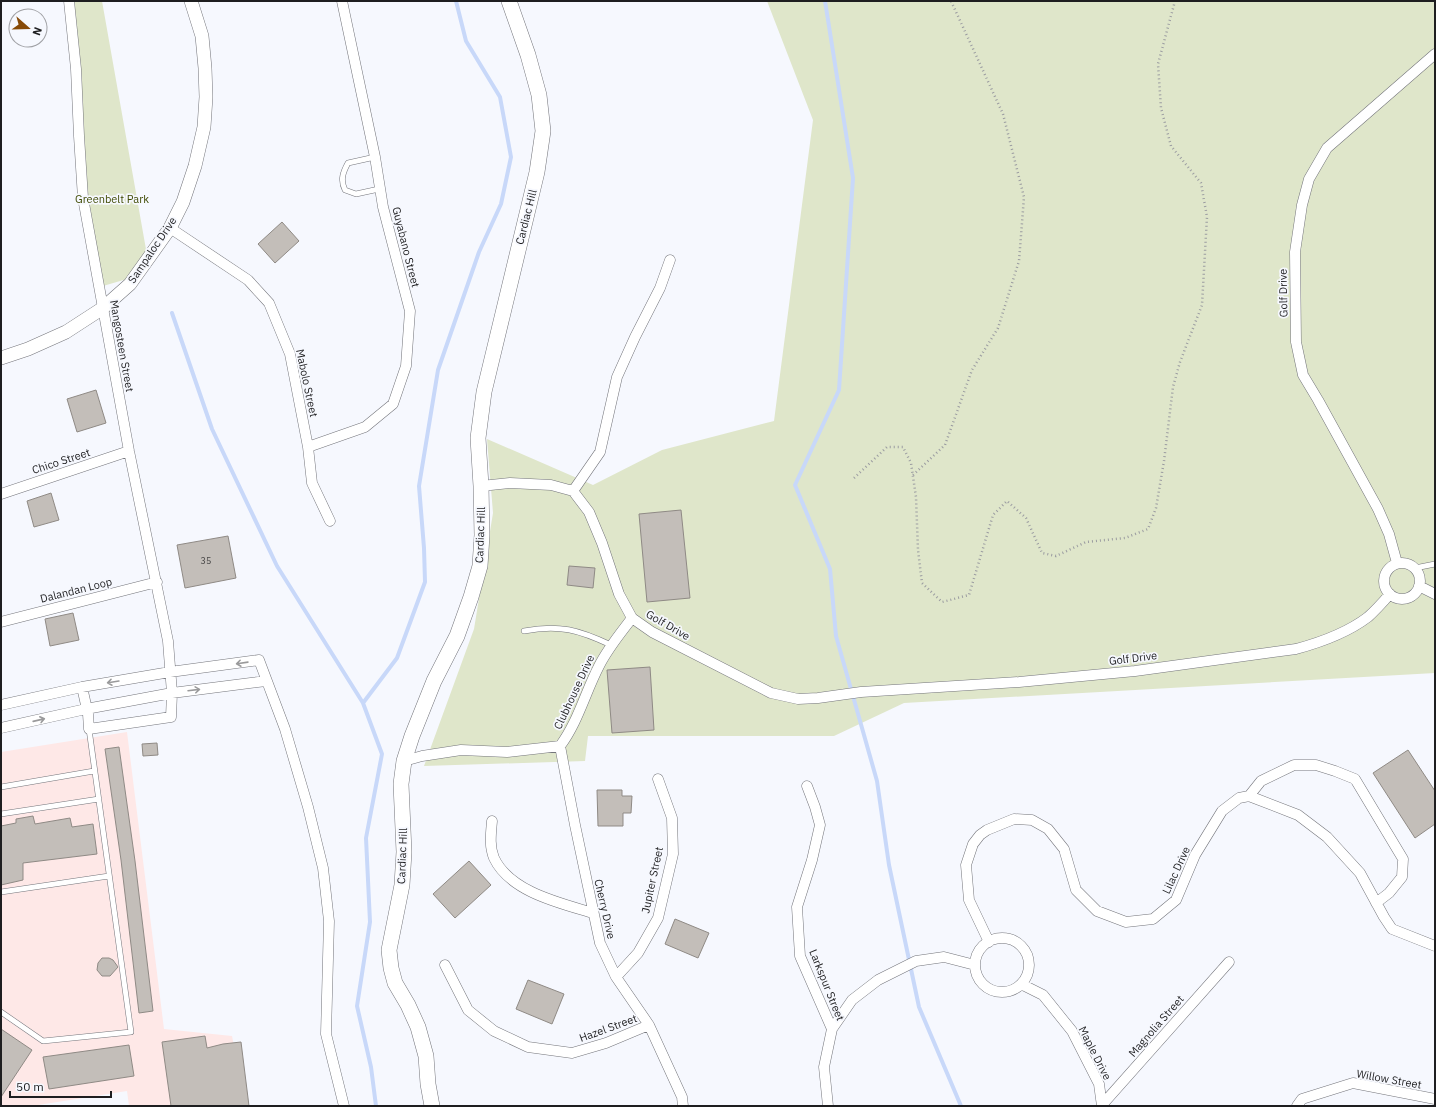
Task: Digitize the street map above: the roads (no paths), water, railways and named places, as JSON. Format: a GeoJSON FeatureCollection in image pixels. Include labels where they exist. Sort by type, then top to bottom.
{"type":"FeatureCollection","features":[{"type":"Feature","properties":{"kind":"main road","name":"Cardiac Hill"},"geometry":{"type":"LineString","coordinates":[[432,1106],[428,1084],[426,1056],[420,1034],[408,1005],[395,983],[391,968],[389,950],[402,885],[404,852],[401,784],[405,753],[434,681],[457,636],[480,566],[482,536],[478,438],[484,392],[537,172],[543,131],[539,95],[528,55],[509,1]]}},
{"type":"Feature","properties":{"kind":"street","name":"Mangosteen Street"},"geometry":{"type":"LineString","coordinates":[[69,1],[76,69],[83,198],[129,451],[168,641],[172,693],[171,717],[89,729]]}},
{"type":"Feature","properties":{"kind":"street","name":"Sampaloc Drive"},"geometry":{"type":"LineString","coordinates":[[1,358],[28,349],[66,332],[103,308],[130,284],[170,228],[182,202],[195,166],[204,127],[206,97],[202,36],[191,1]]}},
{"type":"Feature","properties":{"kind":"street","name":"Guyabano Street"},"geometry":{"type":"LineString","coordinates":[[308,447],[365,427],[393,404],[406,366],[410,311],[379,189],[375,157],[342,1]]}},
{"type":"Feature","properties":{"kind":"street","name":"Golf Drive"},"geometry":{"type":"LineString","coordinates":[[1397,563],[1389,534],[1378,509],[1303,375],[1296,342],[1295,252],[1302,205],[1309,180],[1327,148],[1435,54]]}},
{"type":"Feature","properties":{"kind":"street","name":"Mabolo Street"},"geometry":{"type":"LineString","coordinates":[[170,228],[248,280],[269,303],[290,354],[308,447],[312,483],[330,521]]}},
{"type":"Feature","properties":{"kind":"street"},"geometry":{"type":"LineString","coordinates":[[481,486],[510,483],[544,485],[573,491],[600,452],[617,377],[660,288],[670,260]]}},
{"type":"Feature","properties":{"kind":"street","name":"Chico Street"},"geometry":{"type":"LineString","coordinates":[[1,494],[129,451]]}},
{"type":"Feature","properties":{"kind":"street","name":"Golf Drive"},"geometry":{"type":"LineString","coordinates":[[573,491],[589,512],[602,543],[619,594],[632,618],[652,632],[771,693],[798,699],[818,698],[861,692],[1018,682],[1135,671],[1296,649],[1321,642],[1342,633],[1368,617],[1390,594]]}},
{"type":"Feature","properties":{"kind":"street"},"geometry":{"type":"LineString","coordinates":[[1397,563],[1403,563],[1409,564],[1415,568],[1420,580],[1419,586],[1412,595],[1401,599],[1390,594],[1386,590],[1384,577],[1386,571],[1391,566],[1397,563]]}},
{"type":"Feature","properties":{"kind":"street","name":"Dalandan Loop"},"geometry":{"type":"LineString","coordinates":[[1,622],[157,582]]}},
{"type":"Feature","properties":{"kind":"street"},"geometry":{"type":"LineString","coordinates":[[1419,586],[1435,594]]}},
{"type":"Feature","properties":{"kind":"street","name":"Clubhouse Drive"},"geometry":{"type":"LineString","coordinates":[[404,761],[422,756],[461,750],[507,752],[560,746],[568,735],[598,666],[611,645],[632,618]]}},
{"type":"Feature","properties":{"kind":"street"},"geometry":{"type":"LineString","coordinates":[[1,705],[82,687],[170,672],[259,660],[285,729],[324,868],[329,921],[326,1034],[344,1106]]}},
{"type":"Feature","properties":{"kind":"street"},"geometry":{"type":"LineString","coordinates":[[1,728],[86,709],[172,693],[266,680]]}},
{"type":"Feature","properties":{"kind":"street"},"geometry":{"type":"LineString","coordinates":[[82,687],[89,729]]}},
{"type":"Feature","properties":{"kind":"street","name":"Cherry Drive"},"geometry":{"type":"LineString","coordinates":[[560,746],[600,943],[616,976],[650,1025],[682,1097],[683,1106]]}},
{"type":"Feature","properties":{"kind":"street"},"geometry":{"type":"LineString","coordinates":[[1376,903],[1389,893],[1402,877],[1403,859],[1355,779],[1316,765],[1294,765],[1260,781],[1249,796],[1298,815],[1327,837],[1360,873],[1376,903],[1392,929],[1435,946]]}},
{"type":"Feature","properties":{"kind":"street","name":"Jupiter Street"},"geometry":{"type":"LineString","coordinates":[[616,976],[638,952],[658,918],[672,854],[672,818],[658,778]]}},
{"type":"Feature","properties":{"kind":"street","name":"Larkspur Street"},"geometry":{"type":"LineString","coordinates":[[807,786],[820,825],[812,860],[797,907],[800,956],[832,1029]]}},
{"type":"Feature","properties":{"kind":"street","name":"Lilac Drive"},"geometry":{"type":"LineString","coordinates":[[989,942],[970,900],[966,865],[974,844],[980,835],[987,830],[1014,819],[1032,820],[1038,823],[1048,829],[1064,850],[1076,890],[1097,911],[1126,922],[1153,919],[1176,900],[1195,855],[1222,812],[1239,798],[1249,796]]}},
{"type":"Feature","properties":{"kind":"street"},"geometry":{"type":"LineString","coordinates":[[492,821],[490,844],[494,857],[506,875],[524,888],[548,899],[593,913]]}},
{"type":"Feature","properties":{"kind":"street"},"geometry":{"type":"LineString","coordinates":[[999,938],[1010,939],[1020,944],[1026,953],[1029,964],[1027,975],[1021,984],[1011,990],[1000,992],[989,989],[982,983],[977,975],[975,966],[977,956],[982,948],[989,942],[999,938]]}},
{"type":"Feature","properties":{"kind":"street"},"geometry":{"type":"LineString","coordinates":[[828,1106],[824,1067],[832,1029],[852,1000],[878,980],[916,961],[944,956],[975,966]]}},
{"type":"Feature","properties":{"kind":"street","name":"Magnolia Street"},"geometry":{"type":"LineString","coordinates":[[1102,1106],[1228,962]]}},
{"type":"Feature","properties":{"kind":"street","name":"Hazel Street"},"geometry":{"type":"LineString","coordinates":[[445,965],[468,1010],[494,1031],[528,1048],[572,1053],[606,1043],[650,1025]]}},
{"type":"Feature","properties":{"kind":"street","name":"Maple Drive"},"geometry":{"type":"LineString","coordinates":[[1021,984],[1043,996],[1072,1031],[1099,1084],[1102,1106]]}},
{"type":"Feature","properties":{"kind":"street","name":"Willow Street"},"geometry":{"type":"LineString","coordinates":[[1297,1106],[1302,1099],[1353,1083],[1435,1099]]}},
{"type":"Feature","properties":{"kind":"lane"},"geometry":{"type":"LineString","coordinates":[[375,157],[348,163],[342,172],[342,184],[345,190],[356,194],[379,189]]}},
{"type":"Feature","properties":{"kind":"lane"},"geometry":{"type":"LineString","coordinates":[[1415,568],[1435,564]]}},
{"type":"Feature","properties":{"kind":"lane"},"geometry":{"type":"LineString","coordinates":[[524,631],[540,628],[562,628],[585,633],[611,645]]}},
{"type":"Feature","properties":{"kind":"lane"},"geometry":{"type":"LineString","coordinates":[[1,1012],[43,1041],[131,1032],[89,729]]}},
{"type":"Feature","properties":{"kind":"lane"},"geometry":{"type":"LineString","coordinates":[[1,786],[94,771]]}},
{"type":"Feature","properties":{"kind":"lane"},"geometry":{"type":"LineString","coordinates":[[1,814],[99,800]]}},
{"type":"Feature","properties":{"kind":"lane"},"geometry":{"type":"LineString","coordinates":[[1,892],[109,876]]}},
{"type":"Feature","properties":{"kind":"waterway"},"geometry":{"type":"LineString","coordinates":[[363,703],[397,658],[425,582],[419,486],[438,370],[479,252],[501,204],[511,157],[500,97],[466,41],[456,1]]}},
{"type":"Feature","properties":{"kind":"waterway"},"geometry":{"type":"LineString","coordinates":[[825,1],[853,178],[839,390],[795,485],[830,569],[836,636],[877,781],[889,865],[919,1007],[961,1106]]}},
{"type":"Feature","properties":{"kind":"waterway"},"geometry":{"type":"LineString","coordinates":[[172,313],[212,429],[277,566],[363,703],[382,754],[366,838],[370,922],[357,1006],[371,1067],[376,1106]]}},
{"type":"Feature","properties":{"kind":"park label","name":"Greenbelt Park"},"geometry":{"type":"Point","coordinates":[112,199]}}]}
